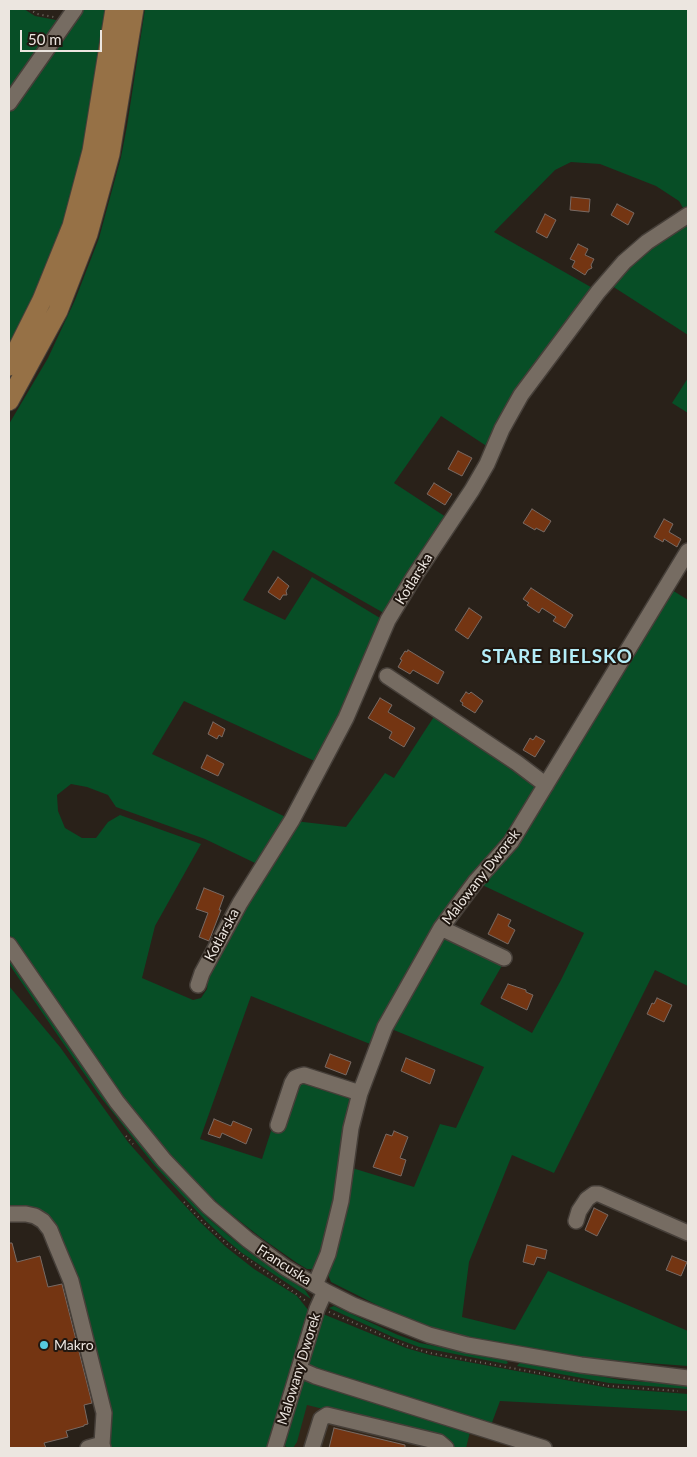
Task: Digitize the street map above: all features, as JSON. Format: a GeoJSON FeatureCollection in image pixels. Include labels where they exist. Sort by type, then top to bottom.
{"type":"FeatureCollection","features":[{"type":"Feature","properties":{"kind":"main road"},"geometry":{"type":"LineString","coordinates":[[9,366],[42,300],[72,226],[92,151],[116,9]]}},
{"type":"Feature","properties":{"kind":"main road"},"geometry":{"type":"LineString","coordinates":[[9,401],[58,311],[88,234],[110,154],[134,9]]}},
{"type":"Feature","properties":{"kind":"street"},"geometry":{"type":"LineString","coordinates":[[9,102],[71,14]]}},
{"type":"Feature","properties":{"kind":"street","name":"Kotlarska"},"geometry":{"type":"LineString","coordinates":[[198,986],[202,973],[240,903],[292,820],[346,718],[388,620],[480,477],[510,413],[521,395],[598,292],[624,262],[647,242],[688,215]]}},
{"type":"Feature","properties":{"kind":"street","name":"Malowany Dworek"},"geometry":{"type":"LineString","coordinates":[[275,1448],[317,1309],[320,1288],[341,1201],[351,1128],[360,1093],[385,1027],[441,928],[470,888],[511,842],[688,551]]}},
{"type":"Feature","properties":{"kind":"street"},"geometry":{"type":"LineString","coordinates":[[387,676],[517,763],[546,785]]}},
{"type":"Feature","properties":{"kind":"street"},"geometry":{"type":"LineString","coordinates":[[441,928],[504,958]]}},
{"type":"Feature","properties":{"kind":"street","name":"Francuska"},"geometry":{"type":"LineString","coordinates":[[9,945],[117,1102],[164,1160],[209,1207],[264,1253],[320,1288],[389,1321],[428,1335],[467,1345],[581,1365],[688,1378]]}},
{"type":"Feature","properties":{"kind":"street"},"geometry":{"type":"LineString","coordinates":[[278,1125],[292,1083],[295,1078],[300,1076],[304,1075],[360,1093]]}},
{"type":"Feature","properties":{"kind":"street"},"geometry":{"type":"LineString","coordinates":[[576,1221],[579,1211],[587,1199],[594,1194],[599,1194],[688,1233]]}},
{"type":"Feature","properties":{"kind":"street"},"geometry":{"type":"LineString","coordinates":[[9,1214],[26,1214],[35,1216],[43,1221],[50,1230],[71,1281],[104,1413],[97,1447]]}},
{"type":"Feature","properties":{"kind":"street"},"geometry":{"type":"LineString","coordinates":[[300,1369],[324,1379],[544,1448]]}},
{"type":"Feature","properties":{"kind":"street"},"geometry":{"type":"LineString","coordinates":[[312,1448],[321,1420],[326,1415],[330,1415],[439,1442],[446,1448]]}},
{"type":"Feature","properties":{"kind":"path"},"geometry":{"type":"LineString","coordinates":[[29,9],[37,14],[71,14]]}},
{"type":"Feature","properties":{"kind":"path"},"geometry":{"type":"LineString","coordinates":[[124,1133],[136,1147]]}},
{"type":"Feature","properties":{"kind":"path"},"geometry":{"type":"LineString","coordinates":[[184,1202],[227,1244],[298,1294],[311,1307],[328,1312],[407,1346],[430,1353],[608,1386],[678,1391]]}},
{"type":"Feature","properties":{"kind":"shaded area"},"geometry":{"type":"Polygon","coordinates":[[[302,1381],[535,1448],[282,1448],[302,1381]]]}},
{"type":"Feature","properties":{"kind":"green space"},"geometry":{"type":"Polygon","coordinates":[[[9,9],[24,9],[35,16],[56,20],[59,24],[9,99],[9,9]]]}},
{"type":"Feature","properties":{"kind":"green space"},"geometry":{"type":"Polygon","coordinates":[[[80,9],[106,9],[88,141],[56,248],[9,353],[9,106],[80,9]]]}},
{"type":"Feature","properties":{"kind":"green space"},"geometry":{"type":"Polygon","coordinates":[[[145,9],[688,9],[688,212],[686,213],[679,201],[656,186],[600,164],[571,162],[555,170],[494,232],[596,290],[491,449],[441,416],[394,483],[449,519],[387,612],[382,612],[273,550],[243,600],[285,620],[312,577],[382,621],[319,763],[184,701],[152,754],[290,819],[259,864],[205,839],[116,807],[108,795],[87,787],[71,784],[57,795],[58,811],[65,828],[82,838],[96,838],[108,822],[120,815],[201,844],[155,926],[142,978],[193,1000],[201,998],[207,989],[210,964],[295,821],[346,827],[385,773],[394,778],[437,712],[537,786],[501,849],[375,1046],[251,996],[200,1139],[262,1159],[272,1128],[297,1083],[301,1081],[352,1097],[339,1200],[319,1266],[313,1269],[307,1269],[297,1263],[260,1237],[222,1207],[170,1157],[134,1114],[9,934],[9,424],[48,358],[75,300],[99,238],[121,157],[145,9]]]}},
{"type":"Feature","properties":{"kind":"green space"},"geometry":{"type":"Polygon","coordinates":[[[688,219],[688,335],[609,284],[626,264],[688,219]]]}},
{"type":"Feature","properties":{"kind":"green space"},"geometry":{"type":"Polygon","coordinates":[[[688,378],[688,413],[672,403],[688,378]]]}},
{"type":"Feature","properties":{"kind":"green space"},"geometry":{"type":"Polygon","coordinates":[[[672,590],[688,600],[688,986],[655,970],[554,1173],[512,1155],[469,1262],[462,1317],[515,1330],[548,1271],[688,1331],[688,1366],[553,1356],[468,1338],[427,1327],[385,1309],[331,1282],[327,1272],[349,1167],[414,1187],[440,1124],[456,1128],[484,1067],[389,1028],[441,938],[446,936],[504,962],[480,1004],[532,1033],[584,933],[478,883],[672,590]]]}},
{"type":"Feature","properties":{"kind":"green space"},"geometry":{"type":"Polygon","coordinates":[[[9,955],[155,1158],[208,1218],[249,1252],[305,1290],[311,1299],[242,1253],[224,1238],[154,1165],[99,1095],[65,1046],[9,964],[9,955]]]}},
{"type":"Feature","properties":{"kind":"green space"},"geometry":{"type":"Polygon","coordinates":[[[9,986],[60,1047],[128,1142],[200,1222],[226,1247],[254,1269],[297,1296],[309,1311],[268,1448],[109,1448],[55,1231],[9,1210],[9,986]]]}},
{"type":"Feature","properties":{"kind":"green space"},"geometry":{"type":"Polygon","coordinates":[[[334,1306],[420,1343],[506,1360],[508,1363],[419,1347],[329,1308],[334,1306]]]}},
{"type":"Feature","properties":{"kind":"green space"},"geometry":{"type":"Polygon","coordinates":[[[323,1314],[406,1348],[430,1355],[609,1388],[688,1394],[688,1411],[500,1401],[490,1428],[306,1366],[323,1314]]]}},
{"type":"Feature","properties":{"kind":"green space"},"geometry":{"type":"Polygon","coordinates":[[[520,1362],[621,1380],[688,1385],[688,1389],[609,1383],[517,1366],[520,1362]]]}},
{"type":"Feature","properties":{"kind":"green space"},"geometry":{"type":"Polygon","coordinates":[[[306,1379],[471,1428],[466,1448],[450,1448],[441,1438],[307,1405],[297,1442],[293,1448],[287,1448],[283,1443],[302,1381],[306,1379]]]}},
{"type":"Feature","properties":{"kind":"building"},"geometry":{"type":"Polygon","coordinates":[[[571,197],[590,199],[589,212],[570,210],[571,197]]]}},
{"type":"Feature","properties":{"kind":"building"},"geometry":{"type":"Polygon","coordinates":[[[617,204],[634,213],[628,225],[611,215],[617,204]]]}},
{"type":"Feature","properties":{"kind":"building"},"geometry":{"type":"Polygon","coordinates":[[[545,214],[556,220],[547,238],[536,232],[545,214]]]}},
{"type":"Feature","properties":{"kind":"building"},"geometry":{"type":"Polygon","coordinates":[[[578,244],[588,249],[585,255],[594,259],[591,265],[592,268],[585,275],[572,267],[575,261],[570,259],[578,244]]]}},
{"type":"Feature","properties":{"kind":"building"},"geometry":{"type":"Polygon","coordinates":[[[458,451],[472,458],[462,476],[448,469],[458,451]]]}},
{"type":"Feature","properties":{"kind":"building"},"geometry":{"type":"Polygon","coordinates":[[[434,483],[452,494],[445,505],[427,494],[434,483]]]}},
{"type":"Feature","properties":{"kind":"building"},"geometry":{"type":"Polygon","coordinates":[[[532,509],[551,521],[544,532],[536,528],[535,530],[523,523],[532,509]]]}},
{"type":"Feature","properties":{"kind":"building"},"geometry":{"type":"Polygon","coordinates":[[[664,519],[673,524],[669,532],[681,539],[677,547],[664,539],[663,542],[654,537],[664,519]]]}},
{"type":"Feature","properties":{"kind":"building"},"geometry":{"type":"Polygon","coordinates":[[[278,577],[289,586],[286,591],[287,595],[283,595],[280,600],[268,592],[278,577]]]}},
{"type":"Feature","properties":{"kind":"building"},"geometry":{"type":"Polygon","coordinates":[[[531,588],[573,615],[565,628],[553,621],[556,617],[542,608],[539,613],[527,605],[529,603],[523,599],[531,588]]]}},
{"type":"Feature","properties":{"kind":"building"},"geometry":{"type":"Polygon","coordinates":[[[469,608],[482,617],[468,639],[455,630],[469,608]]]}},
{"type":"Feature","properties":{"kind":"building"},"geometry":{"type":"Polygon","coordinates":[[[408,650],[444,672],[438,684],[413,670],[410,674],[398,667],[402,660],[400,659],[405,651],[407,652],[408,650]]]}},
{"type":"Feature","properties":{"kind":"building"},"geometry":{"type":"Polygon","coordinates":[[[466,692],[469,694],[471,692],[483,701],[475,713],[462,705],[463,703],[460,701],[466,692]]]}},
{"type":"Feature","properties":{"kind":"building"},"geometry":{"type":"Polygon","coordinates":[[[380,698],[392,705],[388,712],[415,728],[404,747],[389,738],[392,732],[368,718],[380,698]]]}},
{"type":"Feature","properties":{"kind":"building"},"geometry":{"type":"Polygon","coordinates":[[[213,722],[225,729],[222,737],[219,735],[217,739],[208,734],[213,722]]]}},
{"type":"Feature","properties":{"kind":"building"},"geometry":{"type":"Polygon","coordinates":[[[536,736],[545,741],[535,757],[523,750],[530,738],[533,740],[536,736]]]}},
{"type":"Feature","properties":{"kind":"building"},"geometry":{"type":"Polygon","coordinates":[[[207,755],[224,764],[218,776],[201,768],[207,755]]]}},
{"type":"Feature","properties":{"kind":"building"},"geometry":{"type":"Polygon","coordinates":[[[204,888],[224,896],[219,910],[221,910],[209,941],[199,937],[208,913],[196,909],[204,888]]]}},
{"type":"Feature","properties":{"kind":"building"},"geometry":{"type":"Polygon","coordinates":[[[498,914],[511,920],[508,926],[515,930],[508,944],[488,934],[498,914]]]}},
{"type":"Feature","properties":{"kind":"building"},"geometry":{"type":"Polygon","coordinates":[[[508,984],[526,990],[526,992],[533,995],[527,1010],[501,998],[508,984]]]}},
{"type":"Feature","properties":{"kind":"building"},"geometry":{"type":"Polygon","coordinates":[[[657,998],[672,1005],[664,1022],[647,1014],[652,1003],[654,1004],[657,998]]]}},
{"type":"Feature","properties":{"kind":"building"},"geometry":{"type":"Polygon","coordinates":[[[330,1054],[351,1062],[346,1075],[325,1067],[330,1054]]]}},
{"type":"Feature","properties":{"kind":"building"},"geometry":{"type":"Polygon","coordinates":[[[406,1058],[435,1070],[430,1084],[401,1071],[406,1058]]]}},
{"type":"Feature","properties":{"kind":"building"},"geometry":{"type":"Polygon","coordinates":[[[214,1119],[231,1126],[233,1121],[252,1129],[246,1144],[222,1133],[220,1138],[208,1134],[214,1119]]]}},
{"type":"Feature","properties":{"kind":"building"},"geometry":{"type":"Polygon","coordinates":[[[394,1131],[408,1137],[400,1158],[406,1160],[401,1176],[373,1167],[386,1134],[392,1136],[394,1131]]]}},
{"type":"Feature","properties":{"kind":"building"},"geometry":{"type":"Polygon","coordinates":[[[594,1208],[608,1215],[597,1236],[585,1230],[594,1208]]]}},
{"type":"Feature","properties":{"kind":"building","name":"Makro"},"geometry":{"type":"Polygon","coordinates":[[[9,1243],[12,1243],[17,1262],[40,1256],[48,1287],[62,1284],[92,1403],[84,1405],[88,1424],[66,1431],[68,1437],[44,1443],[46,1448],[9,1448],[9,1243]]]}},
{"type":"Feature","properties":{"kind":"building"},"geometry":{"type":"Polygon","coordinates":[[[527,1245],[547,1250],[545,1259],[537,1257],[534,1265],[523,1262],[527,1245]]]}},
{"type":"Feature","properties":{"kind":"building"},"geometry":{"type":"Polygon","coordinates":[[[672,1256],[687,1262],[681,1276],[666,1270],[672,1256]]]}},
{"type":"Feature","properties":{"kind":"building"},"geometry":{"type":"Polygon","coordinates":[[[334,1428],[405,1445],[405,1448],[329,1448],[334,1428]]]}},
{"type":"Feature","properties":{"kind":"place","name":"Makro"},"geometry":{"type":"Point","coordinates":[44,1345]}},
{"type":"Feature","properties":{"kind":"district","name":"STARE BIELSKO"},"geometry":{"type":"Point","coordinates":[557,657]}}]}
